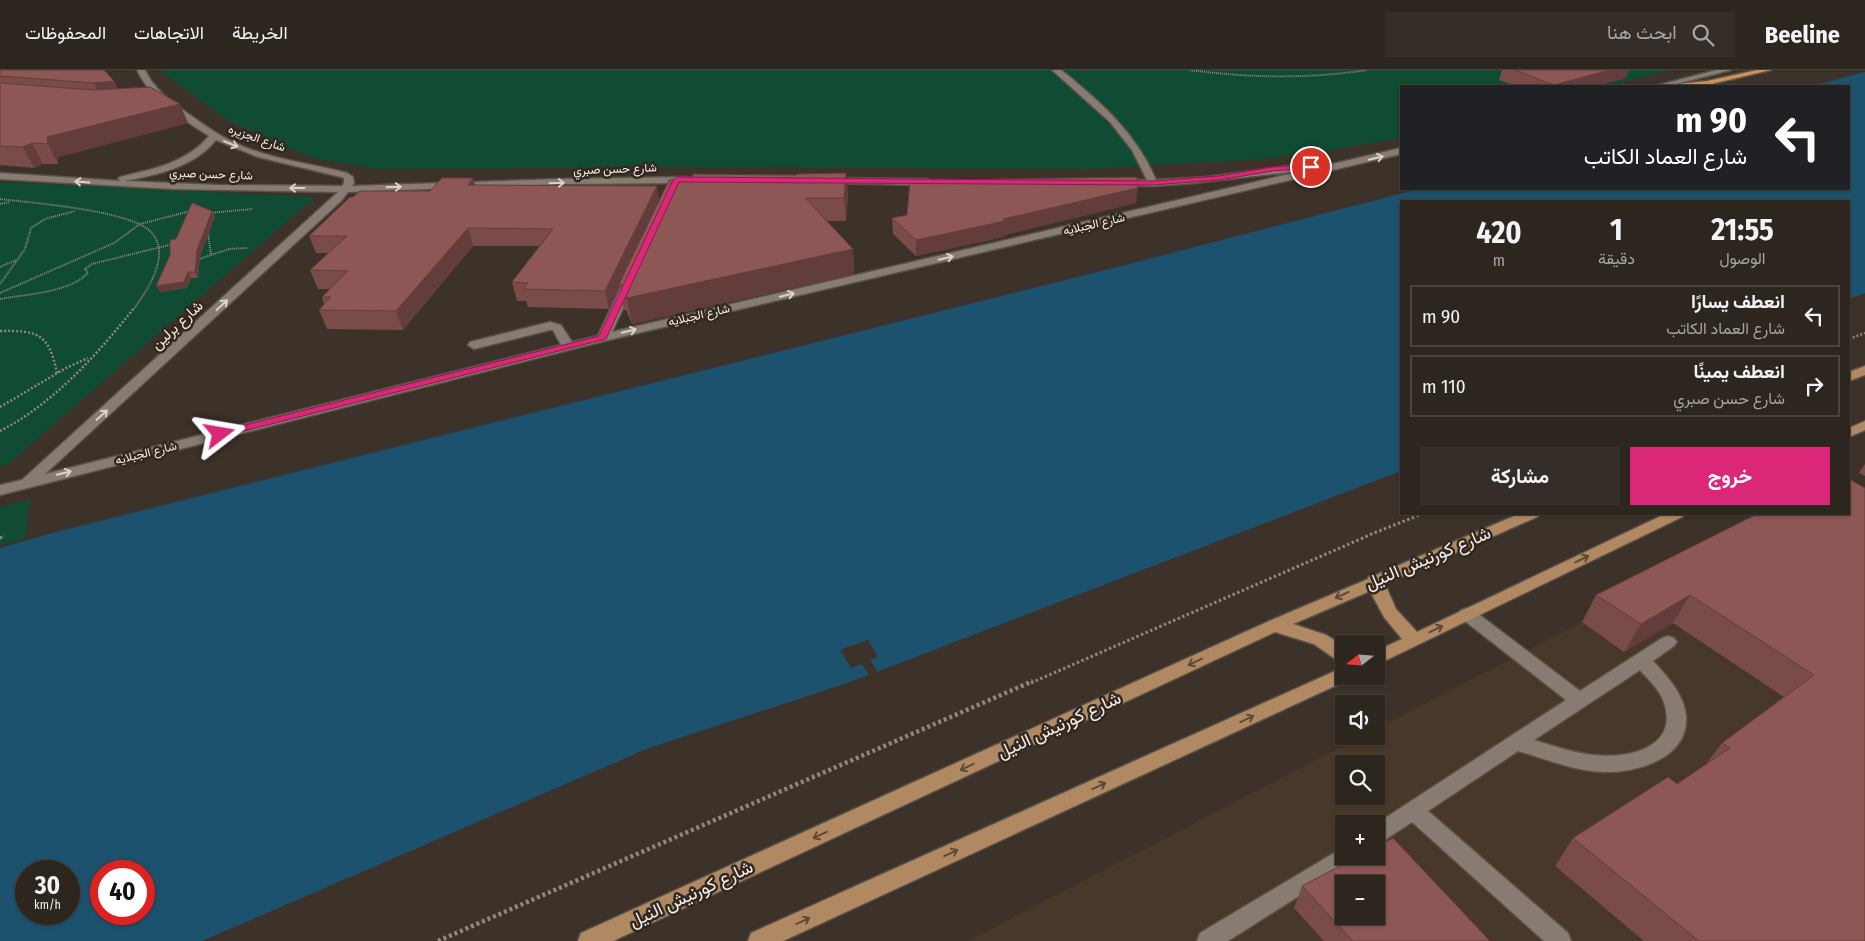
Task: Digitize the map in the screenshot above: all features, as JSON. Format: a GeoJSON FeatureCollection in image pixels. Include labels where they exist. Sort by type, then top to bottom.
{"type":"FeatureCollection","features":[{"type":"Feature","properties":{"kind":"highway"},"geometry":{"type":"LineString","coordinates":[[1679,84],[1708,82],[1767,70]]}},
{"type":"Feature","properties":{"kind":"main road"},"geometry":{"type":"LineString","coordinates":[[1850,376],[1865,370]]}},
{"type":"Feature","properties":{"kind":"main road"},"geometry":{"type":"LineString","coordinates":[[1850,432],[1865,425]]}},
{"type":"Feature","properties":{"kind":"main road","name":"شارع كورنيش النيل"},"geometry":{"type":"LineString","coordinates":[[589,941],[1273,626],[1375,580],[1530,515]]}},
{"type":"Feature","properties":{"kind":"main road"},"geometry":{"type":"LineString","coordinates":[[1385,654],[1675,515]]}},
{"type":"Feature","properties":{"kind":"main road"},"geometry":{"type":"LineString","coordinates":[[1375,580],[1386,610],[1414,640]]}},
{"type":"Feature","properties":{"kind":"main road"},"geometry":{"type":"LineString","coordinates":[[1273,626],[1296,631],[1320,640],[1335,650]]}},
{"type":"Feature","properties":{"kind":"main road"},"geometry":{"type":"LineString","coordinates":[[759,941],[1335,678]]}},
{"type":"Feature","properties":{"kind":"street","name":"شارع الجزيره"},"geometry":{"type":"LineString","coordinates":[[141,70],[152,88],[165,100],[214,136],[235,146],[287,162],[344,175],[349,180],[346,189]]}},
{"type":"Feature","properties":{"kind":"street"},"geometry":{"type":"LineString","coordinates":[[1056,70],[1099,106],[1122,131],[1148,171],[1153,183]]}},
{"type":"Feature","properties":{"kind":"street"},"geometry":{"type":"LineString","coordinates":[[1679,84],[1686,77],[1710,70]]}},
{"type":"Feature","properties":{"kind":"street"},"geometry":{"type":"LineString","coordinates":[[1679,84],[1727,70]]}},
{"type":"Feature","properties":{"kind":"street"},"geometry":{"type":"LineString","coordinates":[[150,103],[165,100]]}},
{"type":"Feature","properties":{"kind":"street"},"geometry":{"type":"LineString","coordinates":[[100,184],[170,166],[201,151],[214,136]]}},
{"type":"Feature","properties":{"kind":"street","name":"شارع الجبلايه"},"geometry":{"type":"LineString","coordinates":[[0,490],[568,346],[1400,151]]}},
{"type":"Feature","properties":{"kind":"street"},"geometry":{"type":"LineString","coordinates":[[1103,183],[1153,183],[1219,178],[1272,169],[1350,164]]}},
{"type":"Feature","properties":{"kind":"street","name":"شارع حسن صبري"},"geometry":{"type":"LineString","coordinates":[[0,176],[100,184],[346,189],[675,184],[697,180]]}},
{"type":"Feature","properties":{"kind":"street"},"geometry":{"type":"LineString","coordinates":[[816,181],[935,182]]}},
{"type":"Feature","properties":{"kind":"street","name":"شارع برلين"},"geometry":{"type":"LineString","coordinates":[[27,483],[346,189]]}},
{"type":"Feature","properties":{"kind":"street"},"geometry":{"type":"LineString","coordinates":[[603,338],[636,267]]}},
{"type":"Feature","properties":{"kind":"street"},"geometry":{"type":"LineString","coordinates":[[474,344],[550,326],[556,328],[568,346]]}},
{"type":"Feature","properties":{"kind":"street"},"geometry":{"type":"LineString","coordinates":[[1467,614],[1581,701]]}},
{"type":"Feature","properties":{"kind":"street"},"geometry":{"type":"LineString","coordinates":[[1385,830],[1668,642]]}},
{"type":"Feature","properties":{"kind":"street"},"geometry":{"type":"LineString","coordinates":[[1518,742],[1578,761],[1606,764],[1630,763],[1650,757],[1665,746],[1674,732],[1676,716],[1672,698],[1642,660]]}},
{"type":"Feature","properties":{"kind":"street"},"geometry":{"type":"LineString","coordinates":[[1414,812],[1560,941]]}},
{"type":"Feature","properties":{"kind":"street"},"geometry":{"type":"LineString","coordinates":[[1208,941],[1335,862]]}},
{"type":"Feature","properties":{"kind":"path"},"geometry":{"type":"LineString","coordinates":[[1190,70],[1313,77],[1367,70]]}},
{"type":"Feature","properties":{"kind":"path"},"geometry":{"type":"LineString","coordinates":[[0,199],[116,216],[140,224],[150,231],[157,248],[156,269],[147,289],[122,323],[91,357],[40,407],[22,420],[0,431]]}},
{"type":"Feature","properties":{"kind":"path"},"geometry":{"type":"LineString","coordinates":[[0,204],[13,201]]}},
{"type":"Feature","properties":{"kind":"path"},"geometry":{"type":"LineString","coordinates":[[0,284],[27,244],[30,236],[29,230],[34,225],[77,210]]}},
{"type":"Feature","properties":{"kind":"path"},"geometry":{"type":"LineString","coordinates":[[0,293],[114,243],[140,224],[196,210]]}},
{"type":"Feature","properties":{"kind":"path"},"geometry":{"type":"LineString","coordinates":[[207,225],[211,255]]}},
{"type":"Feature","properties":{"kind":"path"},"geometry":{"type":"LineString","coordinates":[[0,299],[76,283],[85,278],[88,273],[85,269],[92,264],[174,243]]}},
{"type":"Feature","properties":{"kind":"path"},"geometry":{"type":"LineString","coordinates":[[193,261],[229,249],[247,248]]}},
{"type":"Feature","properties":{"kind":"path"},"geometry":{"type":"LineString","coordinates":[[0,266],[17,260]]}},
{"type":"Feature","properties":{"kind":"path"},"geometry":{"type":"LineString","coordinates":[[0,331],[26,331],[43,336],[54,356],[57,373]]}},
{"type":"Feature","properties":{"kind":"path"},"geometry":{"type":"LineString","coordinates":[[1850,339],[1865,333]]}},
{"type":"Feature","properties":{"kind":"path"},"geometry":{"type":"LineString","coordinates":[[0,406],[57,373],[91,357]]}},
{"type":"Feature","properties":{"kind":"path"},"geometry":{"type":"LineString","coordinates":[[438,941],[1374,533],[1419,515]]}},
{"type":"Feature","properties":{"kind":"path"},"geometry":{"type":"LineString","coordinates":[[0,538],[5,536]]}},
{"type":"Feature","properties":{"kind":"shaded area"},"geometry":{"type":"Polygon","coordinates":[[[1633,596],[1865,750],[1865,941],[968,941],[1345,745],[1385,745],[1385,724],[1633,596]]]}},
{"type":"Feature","properties":{"kind":"green space"},"geometry":{"type":"Polygon","coordinates":[[[160,70],[1672,70],[1610,85],[1400,85],[1400,138],[1262,159],[1088,169],[684,167],[380,169],[317,159],[283,146],[227,120],[160,70]]]}},
{"type":"Feature","properties":{"kind":"green space"},"geometry":{"type":"Polygon","coordinates":[[[0,182],[315,197],[8,464],[0,466],[0,182]]]}},
{"type":"Feature","properties":{"kind":"green space"},"geometry":{"type":"Polygon","coordinates":[[[30,499],[25,538],[0,545],[0,507],[30,499]]]}},
{"type":"Feature","properties":{"kind":"water"},"geometry":{"type":"Polygon","coordinates":[[[1865,72],[1865,293],[1850,299],[1850,200],[1400,200],[1400,471],[850,682],[649,748],[202,941],[0,941],[0,548],[56,532],[1129,264],[1415,190],[1850,190],[1850,85],[1816,85],[1865,72]]]}},
{"type":"Feature","properties":{"kind":"pier"},"geometry":{"type":"Polygon","coordinates":[[[868,640],[878,657],[870,660],[878,672],[869,675],[862,664],[851,668],[840,650],[868,640]]]}},
{"type":"Feature","properties":{"kind":"building"},"geometry":{"type":"Polygon","coordinates":[[[0,70],[104,70],[114,81],[94,83],[0,76],[0,70]]]}},
{"type":"Feature","properties":{"kind":"building"},"geometry":{"type":"Polygon","coordinates":[[[1515,70],[1610,70],[1554,85],[1515,70]]]}},
{"type":"Feature","properties":{"kind":"building"},"geometry":{"type":"Polygon","coordinates":[[[0,83],[94,90],[150,87],[180,104],[47,137],[48,144],[32,143],[23,147],[0,146],[0,83]]]}},
{"type":"Feature","properties":{"kind":"building"},"geometry":{"type":"Polygon","coordinates":[[[846,173],[844,198],[805,198],[853,249],[627,298],[621,284],[619,284],[669,180],[691,178],[693,174],[796,175],[846,173]]]}},
{"type":"Feature","properties":{"kind":"building"},"geometry":{"type":"Polygon","coordinates":[[[1137,177],[1138,188],[1003,219],[1005,221],[916,240],[892,218],[907,215],[910,180],[997,182],[996,179],[1137,177]]]}},
{"type":"Feature","properties":{"kind":"building"},"geometry":{"type":"Polygon","coordinates":[[[442,178],[473,178],[468,185],[657,186],[605,291],[523,289],[528,283],[512,282],[553,229],[468,228],[396,311],[319,310],[331,297],[322,297],[348,271],[310,270],[347,236],[309,236],[350,197],[353,197],[360,191],[430,191],[442,178]]]}},
{"type":"Feature","properties":{"kind":"building"},"geometry":{"type":"Polygon","coordinates":[[[192,203],[212,211],[197,250],[195,272],[188,272],[184,282],[156,286],[170,255],[170,240],[176,239],[192,203]]]}},
{"type":"Feature","properties":{"kind":"building"},"geometry":{"type":"Polygon","coordinates":[[[1850,480],[1865,488],[1865,941],[1699,941],[1573,838],[1668,777],[1677,784],[1730,748],[1722,743],[1814,675],[1690,595],[1641,624],[1596,595],[1755,515],[1850,515],[1850,480]]]}},
{"type":"Feature","properties":{"kind":"building"},"geometry":{"type":"Polygon","coordinates":[[[1393,838],[1490,941],[1353,941],[1338,925],[1385,925],[1385,875],[1335,875],[1335,922],[1302,886],[1342,865],[1385,865],[1385,842],[1393,838]]]}},
{"type":"Feature","properties":{"kind":"route"},"geometry":{"type":"LineString","coordinates":[[220,434],[603,338],[677,180],[1153,183],[1219,178],[1272,169],[1311,167]]}}]}
